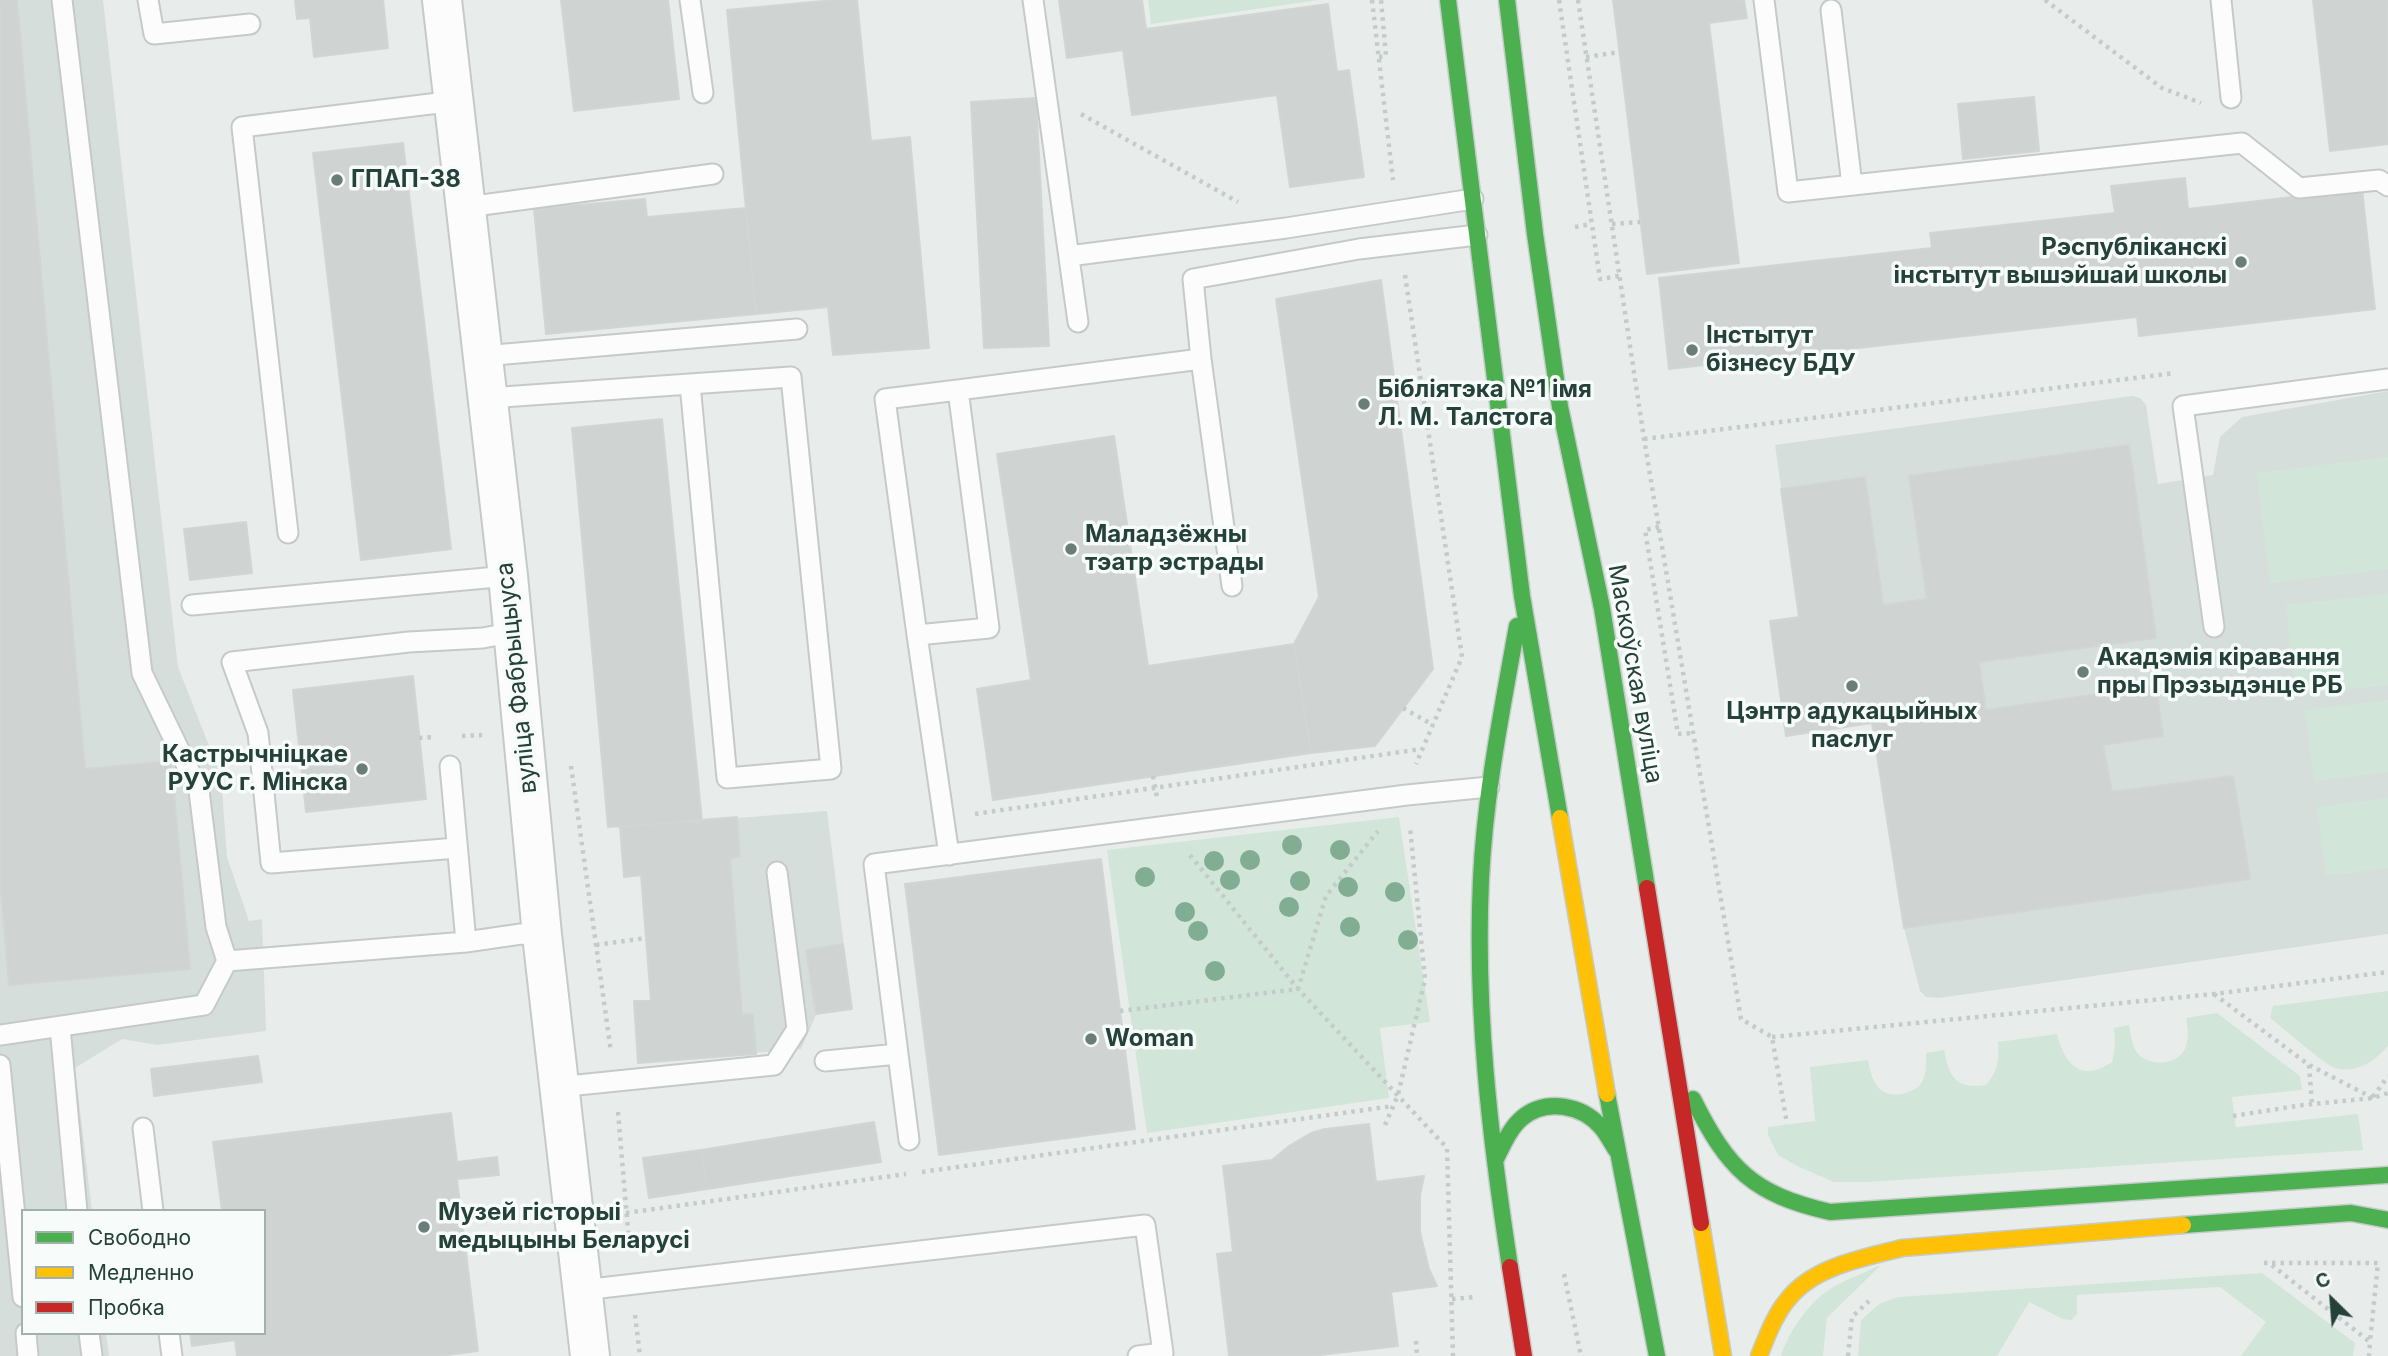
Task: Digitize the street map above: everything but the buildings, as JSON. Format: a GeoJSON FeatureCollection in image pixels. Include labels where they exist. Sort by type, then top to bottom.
{"type":"FeatureCollection","features":[{"type":"Feature","properties":{"kind":"main road"},"geometry":{"type":"LineString","coordinates":[[1448,0],[1522,596],[1616,1150],[1657,1356]]}},
{"type":"Feature","properties":{"kind":"main road","name":"Маскоўская вуліца"},"geometry":{"type":"LineString","coordinates":[[1507,0],[1535,234],[1560,407],[1602,608],[1723,1356]]}},
{"type":"Feature","properties":{"kind":"main road"},"geometry":{"type":"LineString","coordinates":[[1522,596],[1489,787],[1481,880],[1480,989],[1487,1089],[1524,1356]]}},
{"type":"Feature","properties":{"kind":"main road"},"geometry":{"type":"LineString","coordinates":[[1678,1071],[1720,1150],[1747,1179],[1806,1208],[1830,1212],[2388,1175]]}},
{"type":"Feature","properties":{"kind":"main road"},"geometry":{"type":"LineString","coordinates":[[1496,1159],[1509,1133],[1523,1117],[1543,1107],[1564,1105],[1586,1114],[1601,1126],[1616,1150]]}},
{"type":"Feature","properties":{"kind":"main road"},"geometry":{"type":"LineString","coordinates":[[1759,1356],[1771,1325],[1795,1290],[1841,1265],[1902,1248],[2318,1214],[2351,1213],[2388,1220]]}},
{"type":"Feature","properties":{"kind":"street","name":"вуліца Фабрыцыуса"},"geometry":{"type":"LineString","coordinates":[[442,0],[484,356],[514,632],[541,935],[590,1356]]}},
{"type":"Feature","properties":{"kind":"lane"},"geometry":{"type":"LineString","coordinates":[[0,1035],[204,1005],[227,961],[216,927],[199,791],[142,673],[62,0]]}},
{"type":"Feature","properties":{"kind":"lane"},"geometry":{"type":"LineString","coordinates":[[148,0],[154,34],[250,24]]}},
{"type":"Feature","properties":{"kind":"lane"},"geometry":{"type":"LineString","coordinates":[[690,0],[703,93]]}},
{"type":"Feature","properties":{"kind":"lane"},"geometry":{"type":"LineString","coordinates":[[1033,0],[1078,322]]}},
{"type":"Feature","properties":{"kind":"lane"},"geometry":{"type":"LineString","coordinates":[[1763,0],[1788,192],[2242,143],[2299,188],[2379,180],[2388,186]]}},
{"type":"Feature","properties":{"kind":"lane"},"geometry":{"type":"LineString","coordinates":[[2221,0],[2231,98]]}},
{"type":"Feature","properties":{"kind":"lane"},"geometry":{"type":"LineString","coordinates":[[1831,10],[1852,185]]}},
{"type":"Feature","properties":{"kind":"lane"},"geometry":{"type":"LineString","coordinates":[[288,533],[242,127],[455,101]]}},
{"type":"Feature","properties":{"kind":"lane"},"geometry":{"type":"LineString","coordinates":[[467,207],[713,174]]}},
{"type":"Feature","properties":{"kind":"lane"},"geometry":{"type":"LineString","coordinates":[[1069,256],[1473,200]]}},
{"type":"Feature","properties":{"kind":"lane"},"geometry":{"type":"LineString","coordinates":[[1232,586],[1201,359],[1193,279],[1359,249],[1477,234]]}},
{"type":"Feature","properties":{"kind":"lane"},"geometry":{"type":"LineString","coordinates":[[484,356],[797,329]]}},
{"type":"Feature","properties":{"kind":"lane"},"geometry":{"type":"LineString","coordinates":[[949,855],[885,399],[1201,359]]}},
{"type":"Feature","properties":{"kind":"lane"},"geometry":{"type":"LineString","coordinates":[[488,398],[790,377],[831,769],[727,778],[690,384]]}},
{"type":"Feature","properties":{"kind":"lane"},"geometry":{"type":"LineString","coordinates":[[2214,627],[2183,406],[2388,379]]}},
{"type":"Feature","properties":{"kind":"lane"},"geometry":{"type":"LineString","coordinates":[[917,635],[989,628],[958,390]]}},
{"type":"Feature","properties":{"kind":"lane"},"geometry":{"type":"LineString","coordinates":[[192,605],[508,576]]}},
{"type":"Feature","properties":{"kind":"lane"},"geometry":{"type":"LineString","coordinates":[[457,848],[271,863],[258,733],[232,662],[409,642],[483,638],[514,632]]}},
{"type":"Feature","properties":{"kind":"lane"},"geometry":{"type":"LineString","coordinates":[[450,766],[466,942]]}},
{"type":"Feature","properties":{"kind":"lane"},"geometry":{"type":"LineString","coordinates":[[909,1140],[874,863],[1407,795],[1489,787]]}},
{"type":"Feature","properties":{"kind":"lane"},"geometry":{"type":"LineString","coordinates":[[558,1087],[774,1065],[797,1029],[777,872]]}},
{"type":"Feature","properties":{"kind":"lane"},"geometry":{"type":"LineString","coordinates":[[227,961],[466,942],[521,934],[541,935]]}},
{"type":"Feature","properties":{"kind":"lane"},"geometry":{"type":"LineString","coordinates":[[60,1027],[77,1209]]}},
{"type":"Feature","properties":{"kind":"lane"},"geometry":{"type":"LineString","coordinates":[[825,1061],[898,1054]]}},
{"type":"Feature","properties":{"kind":"lane"},"geometry":{"type":"LineString","coordinates":[[0,1065],[21,1277]]}},
{"type":"Feature","properties":{"kind":"lane"},"geometry":{"type":"LineString","coordinates":[[143,1128],[153,1209]]}},
{"type":"Feature","properties":{"kind":"lane"},"geometry":{"type":"LineString","coordinates":[[583,1290],[1145,1225],[1163,1353],[1138,1356]]}},
{"type":"Feature","properties":{"kind":"lane"},"geometry":{"type":"LineString","coordinates":[[26,1335],[28,1356]]}},
{"type":"Feature","properties":{"kind":"lane"},"geometry":{"type":"LineString","coordinates":[[89,1335],[92,1356]]}},
{"type":"Feature","properties":{"kind":"lane"},"geometry":{"type":"LineString","coordinates":[[169,1335],[172,1356]]}},
{"type":"Feature","properties":{"kind":"path"},"geometry":{"type":"LineString","coordinates":[[1372,0],[1396,211]]}},
{"type":"Feature","properties":{"kind":"path"},"geometry":{"type":"LineString","coordinates":[[1378,57],[1386,56],[1381,0]]}},
{"type":"Feature","properties":{"kind":"path"},"geometry":{"type":"LineString","coordinates":[[1559,0],[1600,279],[1619,276]]}},
{"type":"Feature","properties":{"kind":"path"},"geometry":{"type":"LineString","coordinates":[[1578,0],[1644,439],[1741,1019],[1772,1037],[2214,994],[2388,972]]}},
{"type":"Feature","properties":{"kind":"path"},"geometry":{"type":"LineString","coordinates":[[2045,0],[2162,88],[2212,107]]}},
{"type":"Feature","properties":{"kind":"path"},"geometry":{"type":"LineString","coordinates":[[1586,57],[1620,52]]}},
{"type":"Feature","properties":{"kind":"path"},"geometry":{"type":"LineString","coordinates":[[1046,95],[1286,228]]}},
{"type":"Feature","properties":{"kind":"path"},"geometry":{"type":"LineString","coordinates":[[1612,224],[1640,222]]}},
{"type":"Feature","properties":{"kind":"path"},"geometry":{"type":"LineString","coordinates":[[1298,989],[1326,896],[1407,795],[1421,749],[1461,657],[1400,244]]}},
{"type":"Feature","properties":{"kind":"path"},"geometry":{"type":"LineString","coordinates":[[1644,439],[2186,371]]}},
{"type":"Feature","properties":{"kind":"path"},"geometry":{"type":"LineString","coordinates":[[1659,527],[1646,530],[1678,734],[1694,733]]}},
{"type":"Feature","properties":{"kind":"path"},"geometry":{"type":"LineString","coordinates":[[1403,708],[1433,725]]}},
{"type":"Feature","properties":{"kind":"path"},"geometry":{"type":"LineString","coordinates":[[943,819],[1421,749]]}},
{"type":"Feature","properties":{"kind":"path"},"geometry":{"type":"LineString","coordinates":[[569,754],[615,1081],[640,1356]]}},
{"type":"Feature","properties":{"kind":"path"},"geometry":{"type":"LineString","coordinates":[[1153,776],[1154,788],[1166,825],[1298,989],[1447,1148],[1453,1356]]}},
{"type":"Feature","properties":{"kind":"path"},"geometry":{"type":"LineString","coordinates":[[1385,1125],[1398,1095],[1425,979],[1407,795]]}},
{"type":"Feature","properties":{"kind":"path"},"geometry":{"type":"LineString","coordinates":[[596,945],[646,938]]}},
{"type":"Feature","properties":{"kind":"path"},"geometry":{"type":"LineString","coordinates":[[1120,1012],[1298,989]]}},
{"type":"Feature","properties":{"kind":"path"},"geometry":{"type":"LineString","coordinates":[[2214,994],[2309,1065],[2372,1098]]}},
{"type":"Feature","properties":{"kind":"path"},"geometry":{"type":"LineString","coordinates":[[1772,1037],[1787,1124]]}},
{"type":"Feature","properties":{"kind":"path"},"geometry":{"type":"LineString","coordinates":[[2309,1065],[2312,1104]]}},
{"type":"Feature","properties":{"kind":"path"},"geometry":{"type":"LineString","coordinates":[[2372,1098],[2388,1076]]}},
{"type":"Feature","properties":{"kind":"path"},"geometry":{"type":"LineString","coordinates":[[2233,1116],[2372,1098],[2388,1093]]}},
{"type":"Feature","properties":{"kind":"path"},"geometry":{"type":"LineString","coordinates":[[626,1213],[1393,1105]]}},
{"type":"Feature","properties":{"kind":"path"},"geometry":{"type":"LineString","coordinates":[[2269,1263],[2370,1342]]}},
{"type":"Feature","properties":{"kind":"path"},"geometry":{"type":"LineString","coordinates":[[2255,1264],[2378,1263],[2369,1356]]}},
{"type":"Feature","properties":{"kind":"path"},"geometry":{"type":"LineString","coordinates":[[1564,1274],[1581,1356]]}},
{"type":"Feature","properties":{"kind":"path"},"geometry":{"type":"LineString","coordinates":[[1848,1356],[1852,1317],[1875,1296]]}},
{"type":"Feature","properties":{"kind":"path"},"geometry":{"type":"LineString","coordinates":[[1416,1341],[1417,1356]]}},
{"type":"Feature","properties":{"kind":"shaded area"},"geometry":{"type":"Polygon","coordinates":[[[0,0],[103,0],[178,667],[221,776],[227,857],[249,921],[262,919],[266,1031],[157,1045],[122,1039],[75,1068],[92,1209],[21,1209],[21,1335],[106,1335],[109,1356],[0,1356],[0,0]]]}},
{"type":"Feature","properties":{"kind":"shaded area","name":"Акадэмія кіравання пры Прэзыдэнце РБ"},"geometry":{"type":"Polygon","coordinates":[[[2388,391],[2388,934],[1939,998],[1926,997],[1920,991],[1904,928],[1872,723],[1786,736],[1770,621],[1799,617],[1775,445],[2132,396],[2140,398],[2146,405],[2158,484],[2213,475],[2220,437],[2242,417],[2388,391]]]}},
{"type":"Feature","properties":{"kind":"shaded area"},"geometry":{"type":"Polygon","coordinates":[[[827,811],[852,1009],[816,1015],[801,1049],[638,1063],[634,1001],[651,1000],[641,876],[624,877],[620,827],[827,811]]]}},
{"type":"Feature","properties":{"kind":"green space"},"geometry":{"type":"Polygon","coordinates":[[[1148,0],[1319,0],[1151,24],[1148,0]]]}},
{"type":"Feature","properties":{"kind":"green space"},"geometry":{"type":"Polygon","coordinates":[[[2388,457],[2388,569],[2270,583],[2257,473],[2388,457]]]}},
{"type":"Feature","properties":{"kind":"green space"},"geometry":{"type":"Polygon","coordinates":[[[2388,594],[2388,685],[2295,695],[2286,605],[2388,594]]]}},
{"type":"Feature","properties":{"kind":"green space"},"geometry":{"type":"Polygon","coordinates":[[[2388,700],[2388,772],[2314,781],[2305,710],[2388,700]]]}},
{"type":"Feature","properties":{"kind":"green space"},"geometry":{"type":"Polygon","coordinates":[[[2388,798],[2388,868],[2326,876],[2317,807],[2388,798]]]}},
{"type":"Feature","properties":{"kind":"green space"},"geometry":{"type":"Polygon","coordinates":[[[1399,817],[1430,1022],[1380,1028],[1389,1098],[1147,1133],[1107,850],[1399,817]]]}},
{"type":"Feature","properties":{"kind":"green space"},"geometry":{"type":"Polygon","coordinates":[[[2388,991],[2388,1046],[2377,1057],[2358,1068],[2335,1068],[2270,1018],[2273,1006],[2388,991]]]}},
{"type":"Feature","properties":{"kind":"green space"},"geometry":{"type":"Polygon","coordinates":[[[2217,1013],[2300,1076],[2302,1090],[2232,1097],[2236,1127],[2358,1114],[2363,1150],[1834,1182],[1778,1155],[1768,1135],[1768,1127],[1815,1121],[1810,1067],[1868,1060],[1877,1086],[1887,1093],[1901,1094],[1914,1090],[1922,1082],[1926,1070],[1926,1053],[1944,1050],[1956,1080],[1967,1085],[1986,1085],[1997,1065],[1998,1042],[2057,1034],[2070,1062],[2083,1071],[2091,1071],[2112,1062],[2114,1028],[2129,1025],[2134,1046],[2140,1056],[2152,1062],[2166,1062],[2179,1057],[2186,1046],[2186,1018],[2217,1013]]]}},
{"type":"Feature","properties":{"kind":"green space"},"geometry":{"type":"Polygon","coordinates":[[[1881,1265],[1827,1318],[1823,1356],[1781,1356],[1795,1326],[1809,1307],[1835,1286],[1881,1265]]]}},
{"type":"Feature","properties":{"kind":"green space"},"geometry":{"type":"Polygon","coordinates":[[[2262,1273],[2355,1343],[2353,1356],[2241,1356],[2266,1322],[2220,1287],[2077,1295],[2077,1314],[2071,1320],[2063,1319],[2029,1302],[1997,1356],[1858,1356],[1861,1320],[1879,1304],[1898,1297],[2262,1273]]]}},
{"type":"Feature","properties":{"kind":"traffic: fast"},"geometry":{"type":"LineString","coordinates":[[1448,0],[1522,596],[1560,818]]}},
{"type":"Feature","properties":{"kind":"traffic: fast"},"geometry":{"type":"LineString","coordinates":[[1507,0],[1535,234],[1560,407],[1602,608],[1647,888]]}},
{"type":"Feature","properties":{"kind":"traffic: fast"},"geometry":{"type":"LineString","coordinates":[[1510,1267],[1486,1074],[1480,928],[1486,815],[1517,626]]}},
{"type":"Feature","properties":{"kind":"traffic: fast"},"geometry":{"type":"LineString","coordinates":[[1607,1094],[1657,1356]]}},
{"type":"Feature","properties":{"kind":"traffic: fast"},"geometry":{"type":"LineString","coordinates":[[1693,1099],[1718,1144],[1745,1175],[1781,1197],[1830,1212],[2388,1175]]}},
{"type":"Feature","properties":{"kind":"traffic: fast"},"geometry":{"type":"LineString","coordinates":[[1496,1159],[1510,1132],[1522,1118],[1542,1108],[1553,1106],[1574,1109],[1593,1119],[1616,1150]]}},
{"type":"Feature","properties":{"kind":"traffic: fast"},"geometry":{"type":"LineString","coordinates":[[2183,1225],[2351,1213],[2388,1220]]}},
{"type":"Feature","properties":{"kind":"traffic: slow"},"geometry":{"type":"LineString","coordinates":[[1560,818],[1607,1094]]}},
{"type":"Feature","properties":{"kind":"traffic: slow"},"geometry":{"type":"LineString","coordinates":[[1701,1223],[1723,1356]]}},
{"type":"Feature","properties":{"kind":"traffic: slow"},"geometry":{"type":"LineString","coordinates":[[1759,1356],[1780,1311],[1800,1287],[1826,1271],[1856,1260],[1902,1248],[2183,1225]]}},
{"type":"Feature","properties":{"kind":"traffic: jam"},"geometry":{"type":"LineString","coordinates":[[1647,888],[1701,1223]]}},
{"type":"Feature","properties":{"kind":"traffic: jam"},"geometry":{"type":"LineString","coordinates":[[1510,1267],[1524,1356]]}},
{"type":"Feature","properties":{"kind":"place","name":"ГПАП-38"},"geometry":{"type":"Point","coordinates":[337,180]}},
{"type":"Feature","properties":{"kind":"place","name":"Рэспубліканскі інстытут вышэйшай школы"},"geometry":{"type":"Point","coordinates":[2241,262]}},
{"type":"Feature","properties":{"kind":"place","name":"Інстытут бізнесу БДУ"},"geometry":{"type":"Point","coordinates":[1692,350]}},
{"type":"Feature","properties":{"kind":"place","name":"Бібліятэка №1 імя Л. М. Талстога"},"geometry":{"type":"Point","coordinates":[1364,404]}},
{"type":"Feature","properties":{"kind":"place","name":"Маладзёжны тэатр эстрады"},"geometry":{"type":"Point","coordinates":[1071,549]}},
{"type":"Feature","properties":{"kind":"place","name":"Акадэмія кіравання пры Прэзыдэнце РБ"},"geometry":{"type":"Point","coordinates":[2083,672]}},
{"type":"Feature","properties":{"kind":"place","name":"Цэнтр адукацыйных паслуг"},"geometry":{"type":"Point","coordinates":[1852,686]}},
{"type":"Feature","properties":{"kind":"place","name":"Кастрычніцкае РУУС г. Мінска"},"geometry":{"type":"Point","coordinates":[362,769]}},
{"type":"Feature","properties":{"kind":"place","name":"Woman"},"geometry":{"type":"Point","coordinates":[1091,1039]}},
{"type":"Feature","properties":{"kind":"place","name":"Музей гісторыі медыцыны Беларусі"},"geometry":{"type":"Point","coordinates":[424,1227]}}]}
